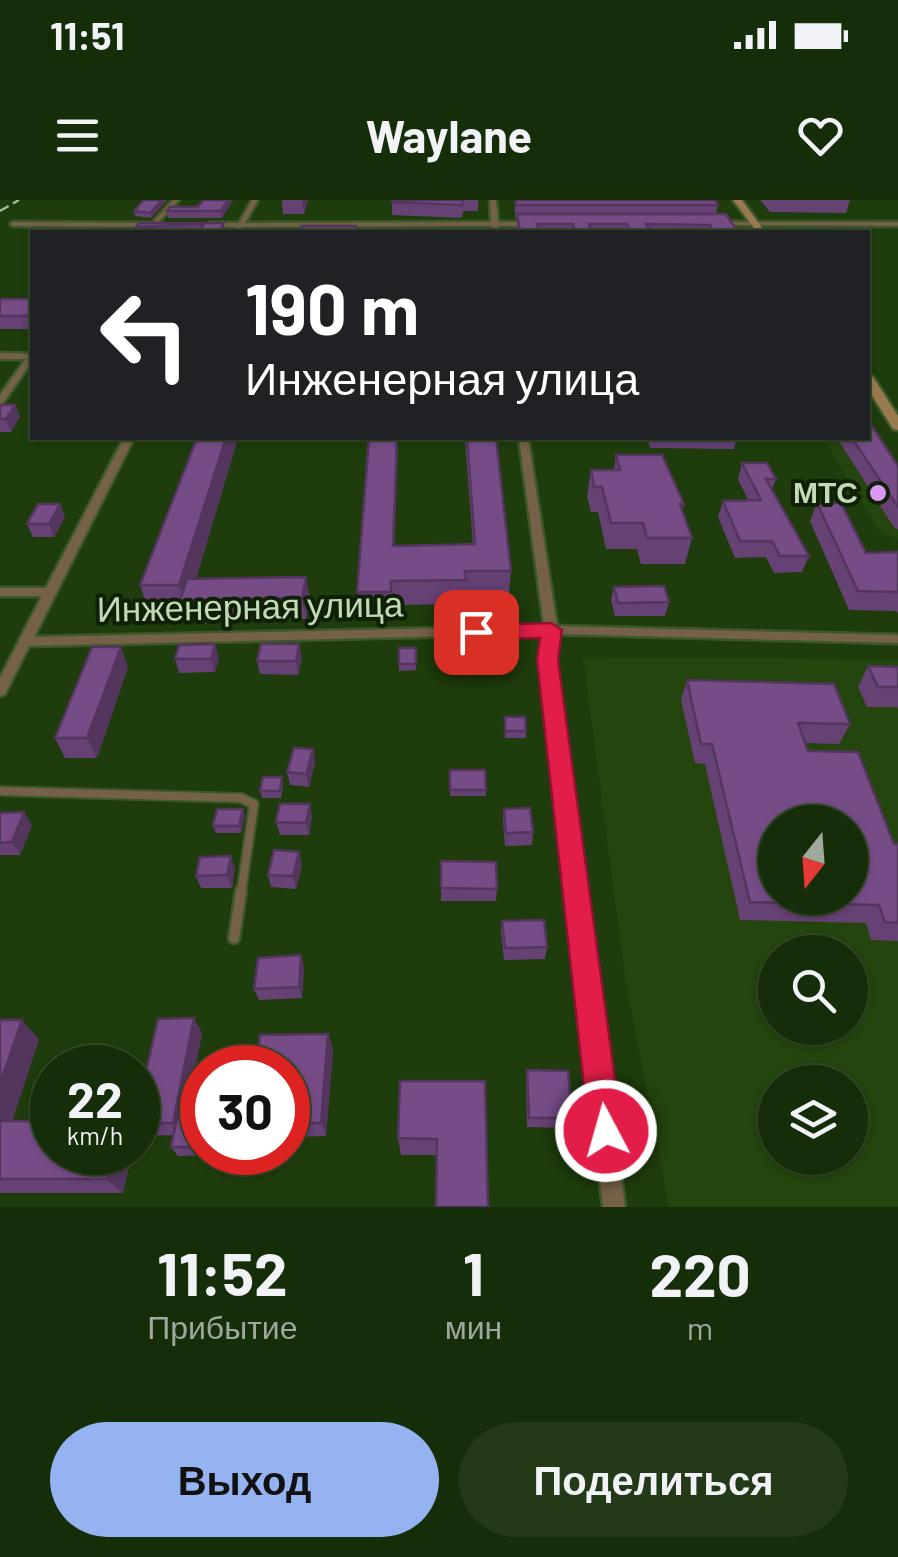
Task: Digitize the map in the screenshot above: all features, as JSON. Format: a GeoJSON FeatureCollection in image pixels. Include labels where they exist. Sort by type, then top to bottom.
{"type":"FeatureCollection","features":[{"type":"Feature","properties":{"kind":"main road"},"geometry":{"type":"LineString","coordinates":[[737,200],[758,228]]}},
{"type":"Feature","properties":{"kind":"main road"},"geometry":{"type":"LineString","coordinates":[[870,383],[898,426]]}},
{"type":"Feature","properties":{"kind":"street"},"geometry":{"type":"LineString","coordinates":[[154,225],[176,200]]}},
{"type":"Feature","properties":{"kind":"street"},"geometry":{"type":"LineString","coordinates":[[238,229],[255,200]]}},
{"type":"Feature","properties":{"kind":"street"},"geometry":{"type":"LineString","coordinates":[[493,200],[495,228]]}},
{"type":"Feature","properties":{"kind":"street"},"geometry":{"type":"LineString","coordinates":[[12,224],[124,229],[171,225]]}},
{"type":"Feature","properties":{"kind":"street"},"geometry":{"type":"LineString","coordinates":[[206,225],[238,229],[495,228],[539,224]]}},
{"type":"Feature","properties":{"kind":"street"},"geometry":{"type":"LineString","coordinates":[[696,224],[758,228],[896,226]]}},
{"type":"Feature","properties":{"kind":"street"},"geometry":{"type":"LineString","coordinates":[[0,356],[30,356]]}},
{"type":"Feature","properties":{"kind":"street"},"geometry":{"type":"LineString","coordinates":[[0,401],[30,359]]}},
{"type":"Feature","properties":{"kind":"street"},"geometry":{"type":"LineString","coordinates":[[0,691],[129,440]]}},
{"type":"Feature","properties":{"kind":"street"},"geometry":{"type":"LineString","coordinates":[[523,440],[551,630],[548,660],[614,1207]]}},
{"type":"Feature","properties":{"kind":"street"},"geometry":{"type":"LineString","coordinates":[[0,592],[52,592]]}},
{"type":"Feature","properties":{"kind":"street","name":"Инженерная улица"},"geometry":{"type":"LineString","coordinates":[[24,642],[551,630],[898,639]]}},
{"type":"Feature","properties":{"kind":"lane"},"geometry":{"type":"LineString","coordinates":[[0,791],[225,797],[254,804],[234,938]]}},
{"type":"Feature","properties":{"kind":"shaded area"},"geometry":{"type":"Polygon","coordinates":[[[824,440],[870,440],[898,468],[898,539],[880,533],[824,440]]]}},
{"type":"Feature","properties":{"kind":"shaded area"},"geometry":{"type":"Polygon","coordinates":[[[583,657],[898,659],[898,1207],[669,1207],[625,977],[583,657]]]}},
{"type":"Feature","properties":{"kind":"building"},"geometry":{"type":"Polygon","coordinates":[[[144,200],[162,200],[150,213],[134,211],[144,200]]]}},
{"type":"Feature","properties":{"kind":"building"},"geometry":{"type":"Polygon","coordinates":[[[203,200],[228,200],[221,211],[167,211],[170,207],[198,207],[203,200]]]}},
{"type":"Feature","properties":{"kind":"building"},"geometry":{"type":"Polygon","coordinates":[[[392,200],[463,200],[462,205],[392,200]]]}},
{"type":"Feature","properties":{"kind":"building"},"geometry":{"type":"Polygon","coordinates":[[[516,200],[715,200],[718,205],[516,205],[516,200]]]}},
{"type":"Feature","properties":{"kind":"building"},"geometry":{"type":"Polygon","coordinates":[[[517,214],[726,214],[737,230],[713,230],[710,225],[646,224],[649,230],[630,230],[627,224],[589,224],[591,230],[574,230],[573,224],[537,224],[538,230],[520,230],[517,214]]]}},
{"type":"Feature","properties":{"kind":"building"},"geometry":{"type":"Polygon","coordinates":[[[139,223],[224,223],[220,230],[200,230],[204,224],[136,227],[139,223]]]}},
{"type":"Feature","properties":{"kind":"building"},"geometry":{"type":"Polygon","coordinates":[[[302,226],[356,226],[355,230],[300,230],[302,226]]]}},
{"type":"Feature","properties":{"kind":"building"},"geometry":{"type":"Polygon","coordinates":[[[0,299],[30,299],[30,312],[27,316],[0,316],[0,299]]]}},
{"type":"Feature","properties":{"kind":"building"},"geometry":{"type":"Polygon","coordinates":[[[0,405],[15,405],[6,419],[0,419],[0,405]]]}},
{"type":"Feature","properties":{"kind":"building"},"geometry":{"type":"Polygon","coordinates":[[[870,423],[898,466],[898,507],[853,440],[870,440],[870,423]]]}},
{"type":"Feature","properties":{"kind":"building"},"geometry":{"type":"Polygon","coordinates":[[[196,440],[225,440],[179,585],[140,585],[196,440]]]}},
{"type":"Feature","properties":{"kind":"building"},"geometry":{"type":"Polygon","coordinates":[[[369,440],[397,440],[393,546],[475,544],[467,440],[496,440],[511,571],[465,571],[466,580],[391,581],[391,592],[357,592],[369,440]]]}},
{"type":"Feature","properties":{"kind":"building"},"geometry":{"type":"Polygon","coordinates":[[[616,455],[662,455],[684,504],[680,504],[692,538],[647,538],[643,523],[611,523],[602,487],[594,487],[591,470],[620,470],[616,455]]]}},
{"type":"Feature","properties":{"kind":"building"},"geometry":{"type":"Polygon","coordinates":[[[742,463],[767,463],[776,479],[766,479],[809,556],[780,556],[772,541],[740,541],[723,501],[761,500],[742,463]]]}},
{"type":"Feature","properties":{"kind":"building"},"geometry":{"type":"Polygon","coordinates":[[[817,503],[841,503],[866,553],[898,552],[898,592],[858,591],[817,503]]]}},
{"type":"Feature","properties":{"kind":"building"},"geometry":{"type":"Polygon","coordinates":[[[38,504],[60,504],[49,524],[27,524],[38,504]]]}},
{"type":"Feature","properties":{"kind":"building"},"geometry":{"type":"Polygon","coordinates":[[[306,577],[302,598],[180,601],[187,579],[306,577]]]}},
{"type":"Feature","properties":{"kind":"building"},"geometry":{"type":"Polygon","coordinates":[[[664,586],[669,602],[618,603],[614,587],[664,586]]]}},
{"type":"Feature","properties":{"kind":"building"},"geometry":{"type":"Polygon","coordinates":[[[452,642],[474,643],[473,661],[451,661],[452,642]]]}},
{"type":"Feature","properties":{"kind":"building"},"geometry":{"type":"Polygon","coordinates":[[[215,644],[211,659],[175,659],[179,645],[215,644]]]}},
{"type":"Feature","properties":{"kind":"building"},"geometry":{"type":"Polygon","coordinates":[[[261,644],[299,644],[296,661],[257,661],[261,644]]]}},
{"type":"Feature","properties":{"kind":"building"},"geometry":{"type":"Polygon","coordinates":[[[92,647],[121,647],[87,738],[55,738],[92,647]]]}},
{"type":"Feature","properties":{"kind":"building"},"geometry":{"type":"Polygon","coordinates":[[[399,648],[416,648],[416,664],[399,664],[399,648]]]}},
{"type":"Feature","properties":{"kind":"building"},"geometry":{"type":"Polygon","coordinates":[[[868,666],[898,667],[898,687],[878,687],[868,666]]]}},
{"type":"Feature","properties":{"kind":"building"},"geometry":{"type":"Polygon","coordinates":[[[687,680],[834,684],[850,724],[798,723],[808,751],[858,752],[894,844],[898,844],[898,923],[885,922],[879,905],[868,905],[868,805],[758,805],[758,902],[750,902],[712,744],[701,744],[687,680]]]}},
{"type":"Feature","properties":{"kind":"building"},"geometry":{"type":"Polygon","coordinates":[[[505,717],[525,717],[526,731],[505,731],[505,717]]]}},
{"type":"Feature","properties":{"kind":"building"},"geometry":{"type":"Polygon","coordinates":[[[294,748],[313,749],[306,774],[287,772],[294,748]]]}},
{"type":"Feature","properties":{"kind":"building"},"geometry":{"type":"Polygon","coordinates":[[[450,770],[485,770],[486,790],[450,790],[450,770]]]}},
{"type":"Feature","properties":{"kind":"building"},"geometry":{"type":"Polygon","coordinates":[[[263,777],[282,777],[280,791],[260,791],[263,777]]]}},
{"type":"Feature","properties":{"kind":"building"},"geometry":{"type":"Polygon","coordinates":[[[280,804],[310,804],[306,823],[276,822],[280,804]]]}},
{"type":"Feature","properties":{"kind":"building"},"geometry":{"type":"Polygon","coordinates":[[[530,808],[533,832],[506,833],[504,809],[530,808]]]}},
{"type":"Feature","properties":{"kind":"building"},"geometry":{"type":"Polygon","coordinates":[[[217,809],[243,809],[239,826],[213,826],[217,809]]]}},
{"type":"Feature","properties":{"kind":"building"},"geometry":{"type":"Polygon","coordinates":[[[24,812],[12,842],[0,843],[0,813],[24,812]]]}},
{"type":"Feature","properties":{"kind":"building"},"geometry":{"type":"Polygon","coordinates":[[[274,850],[299,852],[293,876],[268,875],[274,850]]]}},
{"type":"Feature","properties":{"kind":"building"},"geometry":{"type":"Polygon","coordinates":[[[231,856],[227,875],[196,876],[200,857],[231,856]]]}},
{"type":"Feature","properties":{"kind":"building"},"geometry":{"type":"Polygon","coordinates":[[[441,861],[496,862],[497,889],[441,888],[441,861]]]}},
{"type":"Feature","properties":{"kind":"building"},"geometry":{"type":"Polygon","coordinates":[[[544,920],[547,947],[505,948],[502,921],[544,920]]]}},
{"type":"Feature","properties":{"kind":"building"},"geometry":{"type":"Polygon","coordinates":[[[301,955],[299,987],[254,989],[258,958],[301,955]]]}},
{"type":"Feature","properties":{"kind":"building"},"geometry":{"type":"Polygon","coordinates":[[[194,1018],[189,1045],[180,1045],[180,1088],[173,1123],[160,1123],[160,1045],[152,1045],[158,1019],[194,1018]]]}},
{"type":"Feature","properties":{"kind":"building"},"geometry":{"type":"Polygon","coordinates":[[[0,1020],[22,1020],[0,1084],[0,1020]]]}},
{"type":"Feature","properties":{"kind":"building"},"geometry":{"type":"Polygon","coordinates":[[[328,1034],[321,1123],[310,1123],[310,1045],[259,1045],[260,1035],[328,1034]]]}},
{"type":"Feature","properties":{"kind":"building"},"geometry":{"type":"Polygon","coordinates":[[[527,1070],[568,1071],[572,1118],[529,1118],[527,1070]]]}},
{"type":"Feature","properties":{"kind":"building"},"geometry":{"type":"Polygon","coordinates":[[[400,1081],[485,1081],[488,1207],[436,1207],[437,1139],[398,1138],[400,1081]]]}},
{"type":"Feature","properties":{"kind":"building"},"geometry":{"type":"Polygon","coordinates":[[[177,1118],[180,1147],[171,1147],[177,1118]]]}},
{"type":"Feature","properties":{"kind":"building"},"geometry":{"type":"Polygon","coordinates":[[[0,1121],[30,1121],[30,1175],[108,1175],[107,1179],[0,1179],[0,1121]]]}},
{"type":"Feature","properties":{"kind":"railway"},"geometry":{"type":"LineString","coordinates":[[0,211],[19,200]]}},
{"type":"Feature","properties":{"kind":"place","name":"МТС"},"geometry":{"type":"Point","coordinates":[878,493]}},
{"type":"Feature","properties":{"kind":"route"},"geometry":{"type":"LineString","coordinates":[[476,632],[551,630],[548,660],[606,1131]]}}]}
